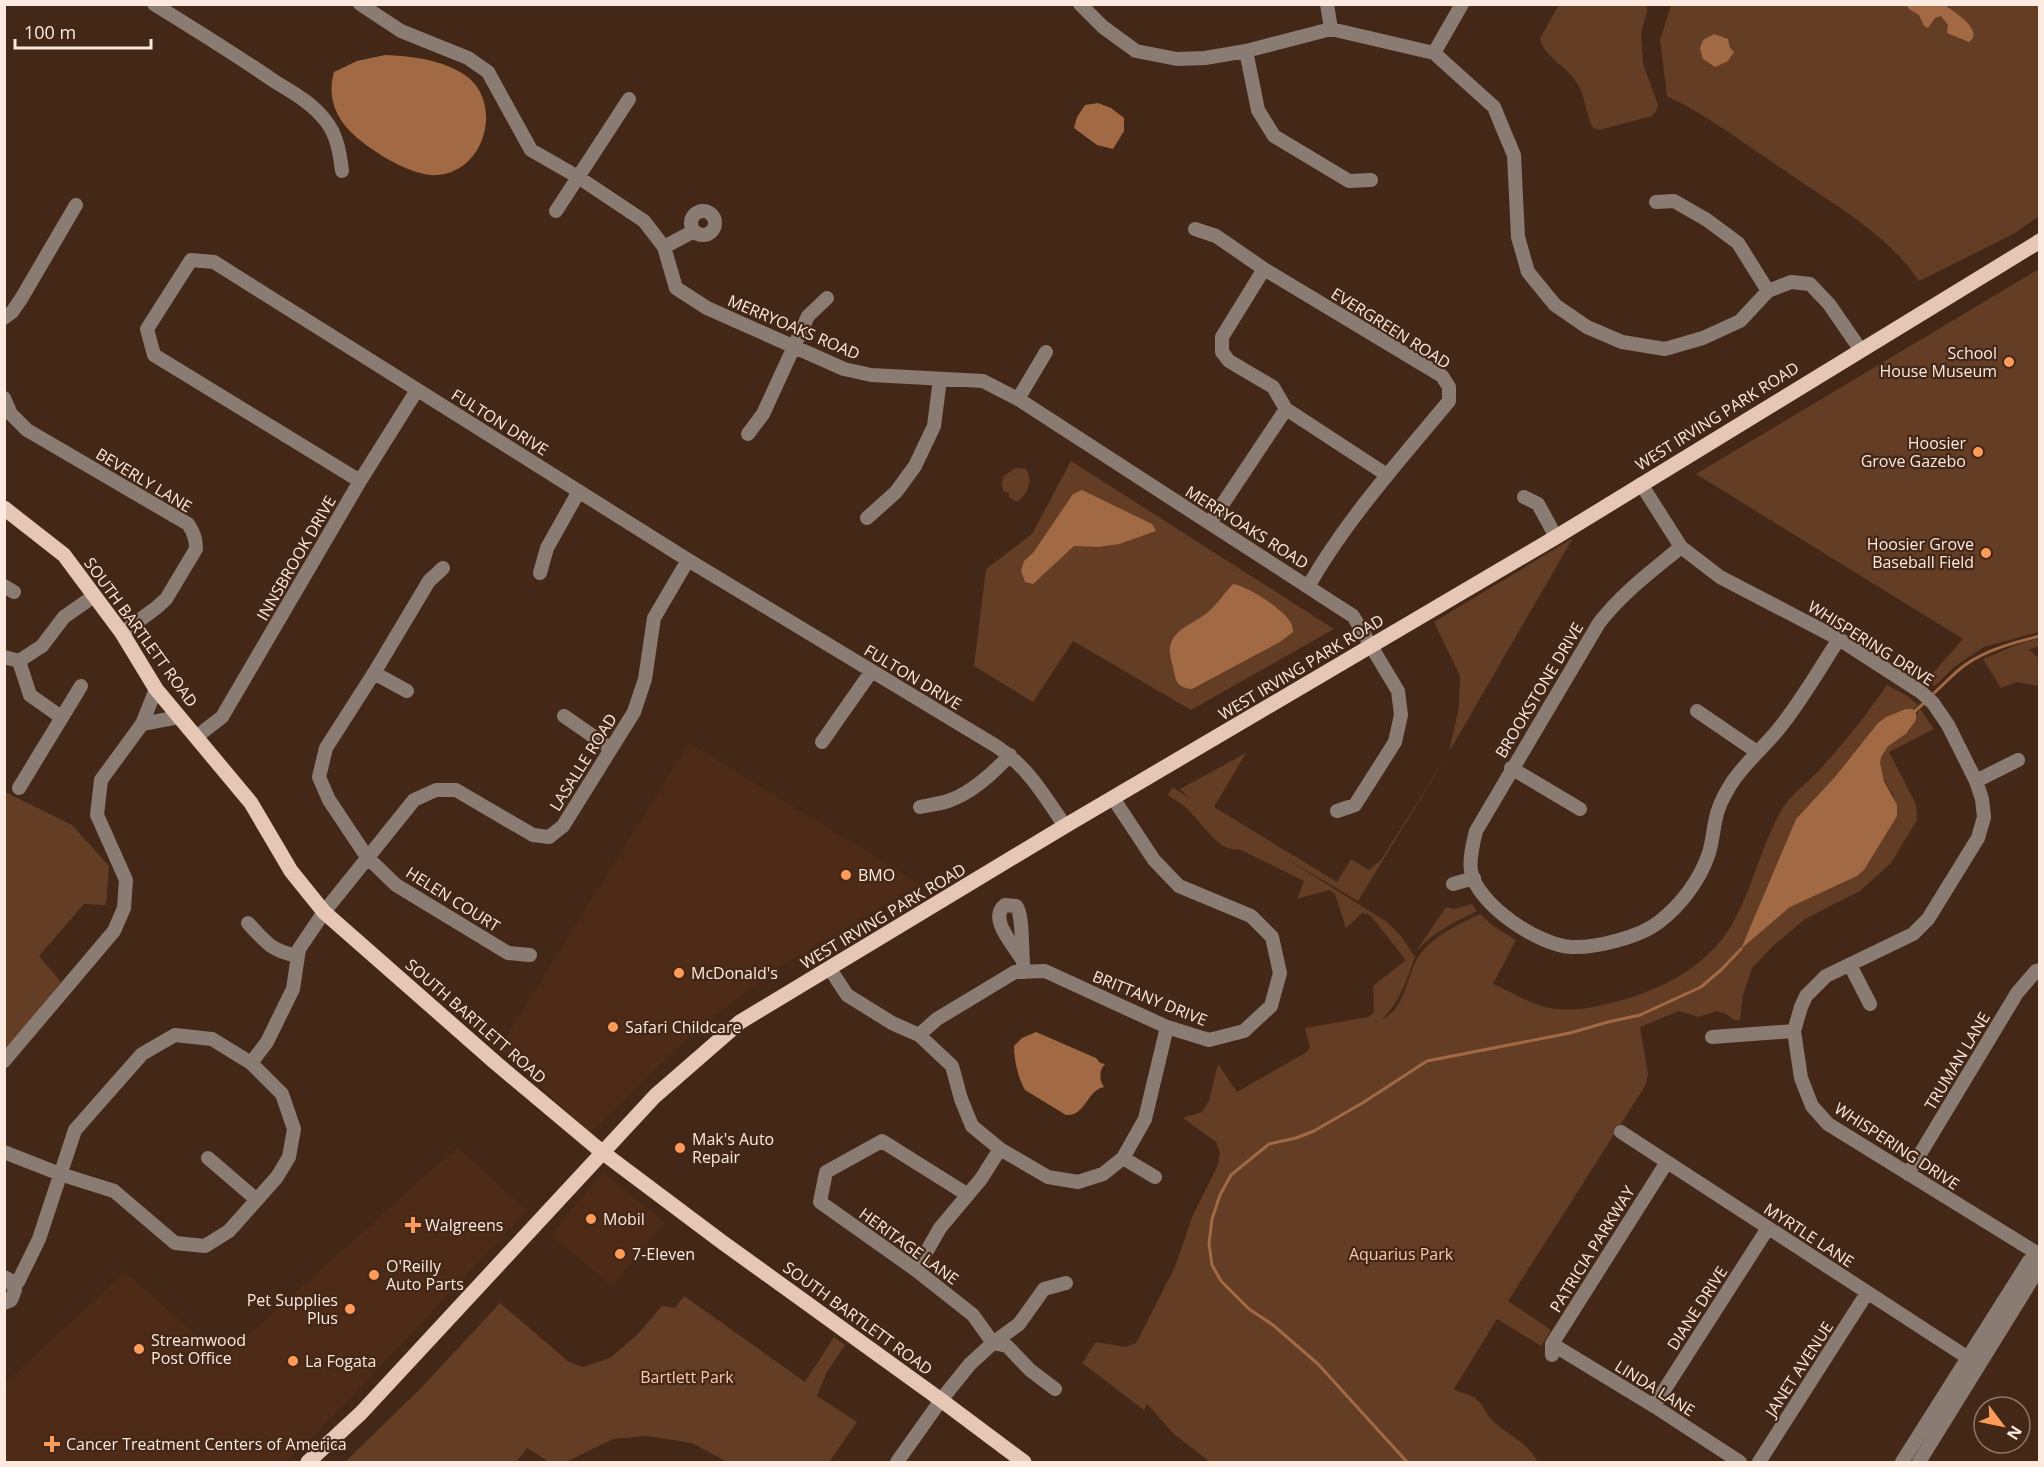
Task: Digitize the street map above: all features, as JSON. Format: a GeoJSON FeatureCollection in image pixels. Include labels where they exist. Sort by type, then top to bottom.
{"type":"FeatureCollection","features":[{"type":"Feature","properties":{"kind":"main road","name":"WEST IRVING PARK ROAD"},"geometry":{"type":"LineString","coordinates":[[308,1462],[361,1413],[655,1096],[740,1022],[1065,826],[1556,537],[2040,241]]}},
{"type":"Feature","properties":{"kind":"main road","name":"SOUTH BARTLETT ROAD"},"geometry":{"type":"LineString","coordinates":[[4,508],[64,555],[122,633],[156,689],[251,803],[291,871],[324,912],[497,1064],[602,1152],[1024,1462]]}},
{"type":"Feature","properties":{"kind":"street"},"geometry":{"type":"LineString","coordinates":[[154,4],[233,52],[313,107],[332,130],[338,146],[342,171]]}},
{"type":"Feature","properties":{"kind":"street","name":"MERRYOAKS ROAD"},"geometry":{"type":"LineString","coordinates":[[360,4],[401,31],[468,58],[488,72],[531,150],[578,177],[644,221],[664,247],[676,288],[707,308],[844,369],[871,375],[983,381],[1018,399],[1309,585],[1353,616],[1398,691],[1401,716],[1395,742],[1355,805],[1337,811]]}},
{"type":"Feature","properties":{"kind":"street"},"geometry":{"type":"LineString","coordinates":[[1080,4],[1103,27],[1136,51],[1177,59],[1205,58],[1246,51],[1331,29],[1434,53],[1494,107],[1514,155],[1518,237],[1528,272],[1555,305],[1587,327],[1622,342],[1665,348],[1703,338],[1740,321],[1768,291],[1791,282],[1810,284],[1830,304],[1860,349]]}},
{"type":"Feature","properties":{"kind":"street"},"geometry":{"type":"LineString","coordinates":[[1327,4],[1331,29]]}},
{"type":"Feature","properties":{"kind":"street"},"geometry":{"type":"LineString","coordinates":[[1434,53],[1462,4]]}},
{"type":"Feature","properties":{"kind":"street"},"geometry":{"type":"LineString","coordinates":[[1246,51],[1258,110],[1274,136],[1349,181],[1371,180]]}},
{"type":"Feature","properties":{"kind":"street"},"geometry":{"type":"LineString","coordinates":[[556,211],[629,99]]}},
{"type":"Feature","properties":{"kind":"street"},"geometry":{"type":"LineString","coordinates":[[1656,202],[1674,201],[1707,220],[1738,243],[1768,291]]}},
{"type":"Feature","properties":{"kind":"street"},"geometry":{"type":"LineString","coordinates":[[4,318],[12,312],[21,299],[76,205]]}},
{"type":"Feature","properties":{"kind":"street","name":"EVERGREEN ROAD"},"geometry":{"type":"LineString","coordinates":[[1195,229],[1216,236],[1264,269],[1442,376],[1449,387],[1449,401],[1326,555],[1309,585]]}},
{"type":"Feature","properties":{"kind":"street"},"geometry":{"type":"LineString","coordinates":[[664,247],[694,231]]}},
{"type":"Feature","properties":{"kind":"street","name":"FULTON DRIVE"},"geometry":{"type":"LineString","coordinates":[[360,481],[154,355],[147,329],[191,260],[214,262],[688,561],[1010,755],[1028,772],[1065,826]]}},
{"type":"Feature","properties":{"kind":"street"},"geometry":{"type":"LineString","coordinates":[[1264,269],[1222,337],[1222,352],[1228,361],[1273,387],[1286,410],[1387,476]]}},
{"type":"Feature","properties":{"kind":"street"},"geometry":{"type":"LineString","coordinates":[[748,434],[764,414],[792,347],[808,316],[827,298]]}},
{"type":"Feature","properties":{"kind":"street"},"geometry":{"type":"LineString","coordinates":[[1018,399],[1046,352]]}},
{"type":"Feature","properties":{"kind":"street"},"geometry":{"type":"LineString","coordinates":[[867,518],[896,492],[915,465],[934,426],[940,379]]}},
{"type":"Feature","properties":{"kind":"street","name":"INNSBROOK DRIVE"},"geometry":{"type":"LineString","coordinates":[[196,737],[222,717],[360,481],[417,390]]}},
{"type":"Feature","properties":{"kind":"street","name":"BEVERLY LANE"},"geometry":{"type":"LineString","coordinates":[[4,398],[12,414],[27,430],[188,524],[193,531],[196,549],[166,599],[122,633]]}},
{"type":"Feature","properties":{"kind":"street"},"geometry":{"type":"LineString","coordinates":[[1210,523],[1286,410]]}},
{"type":"Feature","properties":{"kind":"street","name":"WHISPERING DRIVE"},"geometry":{"type":"LineString","coordinates":[[1641,484],[1681,547],[1720,577],[1839,639],[1904,680],[1933,703],[1948,725],[1976,781],[1983,808],[1981,830],[1974,847],[1928,919],[1913,934],[1826,976],[1806,996],[1796,1019],[1794,1031],[1800,1078],[1812,1106],[1835,1128],[2040,1255]]}},
{"type":"Feature","properties":{"kind":"street"},"geometry":{"type":"LineString","coordinates":[[540,573],[547,548],[579,491]]}},
{"type":"Feature","properties":{"kind":"street"},"geometry":{"type":"LineString","coordinates":[[1524,497],[1538,504],[1556,537]]}},
{"type":"Feature","properties":{"kind":"street","name":"BROOKSTONE DRIVE"},"geometry":{"type":"LineString","coordinates":[[1474,878],[1471,871],[1476,831],[1599,623],[1613,605],[1681,547]]}},
{"type":"Feature","properties":{"kind":"street","name":"LASALLE ROAD"},"geometry":{"type":"LineString","coordinates":[[298,956],[300,949],[324,912],[414,800],[436,790],[456,790],[533,835],[549,837],[563,826],[634,712],[645,679],[654,618],[688,561]]}},
{"type":"Feature","properties":{"kind":"street","name":"HELEN COURT"},"geometry":{"type":"LineString","coordinates":[[443,568],[429,581],[326,748],[319,777],[329,800],[367,857],[396,885],[508,953],[530,955]]}},
{"type":"Feature","properties":{"kind":"street"},"geometry":{"type":"LineString","coordinates":[[4,657],[19,661],[42,646],[64,617],[93,596]]}},
{"type":"Feature","properties":{"kind":"street"},"geometry":{"type":"LineString","coordinates":[[1453,884],[1474,878],[1492,906],[1515,923],[1561,946],[1586,946],[1623,938],[1657,924],[1690,889],[1709,852],[1715,818],[1730,785],[1792,711],[1839,639]]}},
{"type":"Feature","properties":{"kind":"street"},"geometry":{"type":"LineString","coordinates":[[19,661],[30,695],[61,717]]}},
{"type":"Feature","properties":{"kind":"street"},"geometry":{"type":"LineString","coordinates":[[822,742],[871,672]]}},
{"type":"Feature","properties":{"kind":"street"},"geometry":{"type":"LineString","coordinates":[[374,673],[407,690]]}},
{"type":"Feature","properties":{"kind":"street"},"geometry":{"type":"LineString","coordinates":[[19,789],[81,686]]}},
{"type":"Feature","properties":{"kind":"street"},"geometry":{"type":"LineString","coordinates":[[4,1061],[114,931],[124,908],[126,880],[97,815],[101,780],[142,724],[156,689]]}},
{"type":"Feature","properties":{"kind":"street"},"geometry":{"type":"LineString","coordinates":[[1697,711],[1757,752]]}},
{"type":"Feature","properties":{"kind":"street"},"geometry":{"type":"LineString","coordinates":[[564,716],[610,748]]}},
{"type":"Feature","properties":{"kind":"street"},"geometry":{"type":"LineString","coordinates":[[142,724],[179,717]]}},
{"type":"Feature","properties":{"kind":"street"},"geometry":{"type":"LineString","coordinates":[[920,807],[958,797],[993,772],[1010,755]]}},
{"type":"Feature","properties":{"kind":"street"},"geometry":{"type":"LineString","coordinates":[[1976,781],[2018,760]]}},
{"type":"Feature","properties":{"kind":"street"},"geometry":{"type":"LineString","coordinates":[[1512,768],[1580,809]]}},
{"type":"Feature","properties":{"kind":"street","name":"BRITTANY DRIVE"},"geometry":{"type":"LineString","coordinates":[[919,1035],[937,1019],[1023,965],[1045,971],[1167,1026],[1209,1040],[1244,1030],[1271,1006],[1280,973],[1272,937],[1251,916],[1179,886],[1154,860],[1113,798]]}},
{"type":"Feature","properties":{"kind":"street"},"geometry":{"type":"LineString","coordinates":[[250,930],[268,951],[298,956],[293,989],[267,1042],[251,1063]]}},
{"type":"Feature","properties":{"kind":"street"},"geometry":{"type":"LineString","coordinates":[[1850,965],[1870,1004]]}},
{"type":"Feature","properties":{"kind":"street"},"geometry":{"type":"LineString","coordinates":[[830,969],[847,995],[892,1023],[919,1035],[952,1066],[961,1099],[972,1126],[1000,1149],[1048,1177],[1078,1182],[1103,1174],[1123,1158],[1145,1119],[1167,1026]]}},
{"type":"Feature","properties":{"kind":"street","name":"TRUMAN LANE"},"geometry":{"type":"LineString","coordinates":[[1908,1174],[2017,993],[2036,970],[2040,970]]}},
{"type":"Feature","properties":{"kind":"street"},"geometry":{"type":"LineString","coordinates":[[1712,1037],[1794,1031]]}},
{"type":"Feature","properties":{"kind":"street"},"geometry":{"type":"LineString","coordinates":[[4,1152],[60,1174],[114,1191],[175,1243],[205,1246],[230,1231],[277,1177],[289,1157],[294,1129],[282,1094],[251,1063],[212,1039],[175,1035],[142,1054],[75,1130],[60,1174],[39,1239],[18,1282],[9,1280]]}},
{"type":"Feature","properties":{"kind":"street","name":"MYRTLE LANE"},"geometry":{"type":"LineString","coordinates":[[1621,1132],[1973,1361]]}},
{"type":"Feature","properties":{"kind":"street","name":"HERITAGE LANE"},"geometry":{"type":"LineString","coordinates":[[968,1195],[882,1141],[826,1172],[820,1202],[916,1270],[973,1315],[993,1343]]}},
{"type":"Feature","properties":{"kind":"street"},"geometry":{"type":"LineString","coordinates":[[916,1270],[940,1228],[981,1179],[1000,1149]]}},
{"type":"Feature","properties":{"kind":"street"},"geometry":{"type":"LineString","coordinates":[[208,1158],[257,1200]]}},
{"type":"Feature","properties":{"kind":"street"},"geometry":{"type":"LineString","coordinates":[[1123,1158],[1155,1177]]}},
{"type":"Feature","properties":{"kind":"street","name":"PATRICIA PARKWAY"},"geometry":{"type":"LineString","coordinates":[[1552,1349],[1666,1162]]}},
{"type":"Feature","properties":{"kind":"street","name":"DIANE DRIVE"},"geometry":{"type":"LineString","coordinates":[[1654,1406],[1768,1228]]}},
{"type":"Feature","properties":{"kind":"street"},"geometry":{"type":"LineString","coordinates":[[1910,1461],[1973,1361],[2029,1261],[2040,1255]]}},
{"type":"Feature","properties":{"kind":"street"},"geometry":{"type":"LineString","coordinates":[[1973,1361],[2039,1268],[2040,1262]]}},
{"type":"Feature","properties":{"kind":"street"},"geometry":{"type":"LineString","coordinates":[[4,1304],[14,1295],[9,1280]]}},
{"type":"Feature","properties":{"kind":"street"},"geometry":{"type":"LineString","coordinates":[[897,1462],[941,1400],[970,1365],[993,1343],[1020,1324],[1044,1289],[1066,1283]]}},
{"type":"Feature","properties":{"kind":"street","name":"JANET AVENUE"},"geometry":{"type":"LineString","coordinates":[[1759,1462],[1867,1293]]}},
{"type":"Feature","properties":{"kind":"street"},"geometry":{"type":"LineString","coordinates":[[993,1343],[1007,1346],[1030,1370],[1055,1389]]}},
{"type":"Feature","properties":{"kind":"street","name":"LINDA LANE"},"geometry":{"type":"LineString","coordinates":[[1552,1349],[1654,1406],[1740,1462]]}},
{"type":"Feature","properties":{"kind":"shaded area"},"geometry":{"type":"Polygon","coordinates":[[[1932,3],[1944,5],[1971,27],[1973,37],[1969,42],[1947,33],[1948,25],[1941,16],[1935,18],[1928,28],[1924,26],[1919,15],[1906,5],[1932,3]]]}},
{"type":"Feature","properties":{"kind":"shaded area"},"geometry":{"type":"Polygon","coordinates":[[[1714,34],[1728,39],[1730,48],[1734,52],[1728,61],[1715,67],[1703,59],[1700,48],[1703,40],[1714,34]]]}},
{"type":"Feature","properties":{"kind":"shaded area"},"geometry":{"type":"Polygon","coordinates":[[[385,55],[414,57],[443,64],[460,72],[474,83],[483,98],[486,114],[485,131],[479,147],[469,161],[455,170],[438,175],[428,175],[408,169],[386,158],[368,146],[346,126],[333,101],[334,72],[357,61],[385,55]]]}},
{"type":"Feature","properties":{"kind":"shaded area"},"geometry":{"type":"Polygon","coordinates":[[[1098,103],[1111,108],[1124,118],[1124,131],[1113,149],[1097,145],[1074,128],[1077,117],[1085,105],[1098,103]]]}},
{"type":"Feature","properties":{"kind":"shaded area"},"geometry":{"type":"Polygon","coordinates":[[[1082,490],[1152,524],[1156,531],[1119,544],[1098,547],[1074,546],[1033,584],[1025,582],[1021,571],[1024,561],[1033,553],[1073,494],[1082,490]]]}},
{"type":"Feature","properties":{"kind":"shaded area"},"geometry":{"type":"Polygon","coordinates":[[[1233,584],[1265,599],[1281,611],[1291,624],[1293,632],[1280,642],[1192,689],[1181,686],[1176,679],[1171,657],[1172,641],[1179,631],[1211,610],[1233,584]]]}},
{"type":"Feature","properties":{"kind":"shaded area"},"geometry":{"type":"Polygon","coordinates":[[[1906,709],[1913,709],[1916,713],[1916,720],[1906,734],[1888,746],[1880,763],[1884,781],[1897,805],[1897,816],[1864,870],[1857,876],[1790,907],[1741,949],[1796,819],[1835,777],[1878,723],[1906,709]]]}},
{"type":"Feature","properties":{"kind":"shaded area"},"geometry":{"type":"Polygon","coordinates":[[[689,743],[920,884],[769,974],[688,1038],[590,1133],[499,1048],[689,743]]]}},
{"type":"Feature","properties":{"kind":"shaded area"},"geometry":{"type":"Polygon","coordinates":[[[1036,1032],[1105,1064],[1100,1075],[1104,1087],[1098,1089],[1078,1112],[1066,1115],[1025,1090],[1017,1069],[1014,1046],[1022,1038],[1036,1032]]]}},
{"type":"Feature","properties":{"kind":"shaded area"},"geometry":{"type":"Polygon","coordinates":[[[457,1147],[527,1211],[315,1435],[285,1462],[5,1462],[5,1383],[125,1272],[223,1358],[457,1147]]]}},
{"type":"Feature","properties":{"kind":"shaded area"},"geometry":{"type":"Polygon","coordinates":[[[603,1172],[665,1223],[612,1286],[551,1235],[603,1172]]]}},
{"type":"Feature","properties":{"kind":"green space"},"geometry":{"type":"Polygon","coordinates":[[[1559,5],[1647,5],[1641,34],[1643,64],[1658,105],[1652,116],[1599,130],[1593,128],[1579,86],[1571,74],[1550,56],[1540,38],[1559,5]]]}},
{"type":"Feature","properties":{"kind":"green space"},"geometry":{"type":"Polygon","coordinates":[[[1671,5],[2039,5],[2039,216],[2015,233],[1919,281],[1906,264],[1875,233],[1712,122],[1667,96],[1660,40],[1671,5]]]}},
{"type":"Feature","properties":{"kind":"green space"},"geometry":{"type":"Polygon","coordinates":[[[2039,269],[2039,632],[1984,647],[1954,667],[1935,686],[1927,680],[1963,639],[1696,474],[2039,269]]]}},
{"type":"Feature","properties":{"kind":"green space"},"geometry":{"type":"Polygon","coordinates":[[[1071,461],[1334,629],[1191,710],[1073,641],[1033,702],[974,666],[986,569],[1032,534],[1071,461]]]}},
{"type":"Feature","properties":{"kind":"green space"},"geometry":{"type":"Polygon","coordinates":[[[1015,468],[1026,469],[1029,478],[1027,491],[1017,502],[1009,497],[1009,493],[1003,491],[1002,483],[1004,476],[1015,468]]]}},
{"type":"Feature","properties":{"kind":"green space"},"geometry":{"type":"Polygon","coordinates":[[[1573,538],[1449,752],[1459,707],[1460,676],[1434,622],[1573,538]]]}},
{"type":"Feature","properties":{"kind":"green space"},"geometry":{"type":"Polygon","coordinates":[[[2039,638],[2039,646],[2028,650],[2039,659],[2039,686],[2017,682],[2001,688],[1983,659],[2039,638]]]}},
{"type":"Feature","properties":{"kind":"green space","name":"Aquarius Park"},"geometry":{"type":"Polygon","coordinates":[[[1887,685],[1909,697],[1918,705],[1913,709],[1906,709],[1796,819],[1742,948],[1790,907],[1811,896],[1894,797],[1881,772],[1882,751],[1907,733],[1920,709],[1934,729],[1889,752],[1916,804],[1917,820],[1891,863],[1860,891],[1805,919],[1773,946],[1752,968],[1743,995],[1740,1020],[1734,1020],[1717,1011],[1699,1017],[1679,1011],[1640,1027],[1648,1074],[1645,1086],[1508,1301],[1551,1330],[1541,1346],[1497,1319],[1454,1389],[1475,1398],[1493,1421],[1523,1444],[1538,1462],[1210,1462],[1175,1435],[1147,1404],[1144,1410],[1082,1363],[1096,1342],[1125,1347],[1136,1343],[1175,1267],[1192,1217],[1218,1165],[1220,1153],[1216,1142],[1183,1118],[1202,1112],[1209,1101],[1218,1064],[1237,1092],[1305,1053],[1310,1048],[1305,1028],[1368,1017],[1374,1012],[1373,986],[1406,960],[1370,915],[1362,913],[1346,928],[1335,894],[1329,890],[1297,899],[1304,881],[1239,849],[1224,846],[1190,811],[1168,795],[1172,787],[1190,798],[1180,789],[1246,753],[1214,807],[1337,882],[1351,859],[1369,870],[1381,860],[1449,752],[1358,901],[1282,856],[1387,922],[1401,936],[1415,957],[1398,999],[1382,1019],[1396,1008],[1419,956],[1431,942],[1480,914],[1493,926],[1516,940],[1493,984],[1541,1006],[1572,1009],[1608,1004],[1652,990],[1686,972],[1715,947],[1727,932],[1743,902],[1770,832],[1788,801],[1818,772],[1864,717],[1887,685]]]}},
{"type":"Feature","properties":{"kind":"green space"},"geometry":{"type":"Polygon","coordinates":[[[5,792],[72,825],[109,866],[106,905],[84,904],[39,956],[61,982],[5,1051],[5,792]]]}},
{"type":"Feature","properties":{"kind":"green space"},"geometry":{"type":"Polygon","coordinates":[[[1472,904],[1477,911],[1436,934],[1415,953],[1446,907],[1454,909],[1472,904]]]}},
{"type":"Feature","properties":{"kind":"green space","name":"Bartlett Park"},"geometry":{"type":"Polygon","coordinates":[[[684,1296],[805,1382],[834,1337],[845,1345],[827,1372],[817,1396],[857,1422],[829,1462],[727,1462],[692,1443],[647,1436],[613,1439],[566,1462],[549,1462],[527,1448],[516,1462],[345,1462],[422,1387],[500,1303],[569,1362],[583,1367],[610,1358],[638,1334],[662,1306],[675,1308],[684,1296]]]}},
{"type":"Feature","properties":{"kind":"waterway"},"geometry":{"type":"LineString","coordinates":[[1934,693],[1957,671],[1982,655],[2040,636]]}},
{"type":"Feature","properties":{"kind":"waterway"},"geometry":{"type":"LineString","coordinates":[[1915,711],[1923,704]]}},
{"type":"Feature","properties":{"kind":"waterway"},"geometry":{"type":"LineString","coordinates":[[1407,1462],[1318,1364],[1273,1325],[1249,1309],[1221,1281],[1212,1265],[1209,1244],[1212,1219],[1220,1195],[1231,1175],[1269,1144],[1314,1131],[1427,1061],[1570,1033],[1640,1015],[1701,987],[1741,949]]}},
{"type":"Feature","properties":{"kind":"place","name":"School House Museum"},"geometry":{"type":"Point","coordinates":[2009,362]}},
{"type":"Feature","properties":{"kind":"place","name":"Hoosier Grove Gazebo"},"geometry":{"type":"Point","coordinates":[1978,452]}},
{"type":"Feature","properties":{"kind":"place","name":"Hoosier Grove Baseball Field"},"geometry":{"type":"Point","coordinates":[1986,553]}},
{"type":"Feature","properties":{"kind":"place","name":"BMO"},"geometry":{"type":"Point","coordinates":[846,875]}},
{"type":"Feature","properties":{"kind":"place","name":"McDonald's"},"geometry":{"type":"Point","coordinates":[679,973]}},
{"type":"Feature","properties":{"kind":"place","name":"Safari Childcare"},"geometry":{"type":"Point","coordinates":[613,1027]}},
{"type":"Feature","properties":{"kind":"place","name":"Mak's Auto Repair"},"geometry":{"type":"Point","coordinates":[680,1148]}},
{"type":"Feature","properties":{"kind":"place","name":"Mobil"},"geometry":{"type":"Point","coordinates":[591,1219]}},
{"type":"Feature","properties":{"kind":"place","name":"Walgreens"},"geometry":{"type":"Point","coordinates":[413,1225]}},
{"type":"Feature","properties":{"kind":"place","name":"7-Eleven"},"geometry":{"type":"Point","coordinates":[620,1254]}},
{"type":"Feature","properties":{"kind":"place","name":"O'Reilly Auto Parts"},"geometry":{"type":"Point","coordinates":[374,1275]}},
{"type":"Feature","properties":{"kind":"place","name":"Pet Supplies Plus"},"geometry":{"type":"Point","coordinates":[350,1309]}},
{"type":"Feature","properties":{"kind":"place","name":"Streamwood Post Office"},"geometry":{"type":"Point","coordinates":[139,1349]}},
{"type":"Feature","properties":{"kind":"place","name":"La Fogata"},"geometry":{"type":"Point","coordinates":[293,1361]}},
{"type":"Feature","properties":{"kind":"place","name":"Cancer Treatment Centers of America"},"geometry":{"type":"Point","coordinates":[52,1444]}}]}
